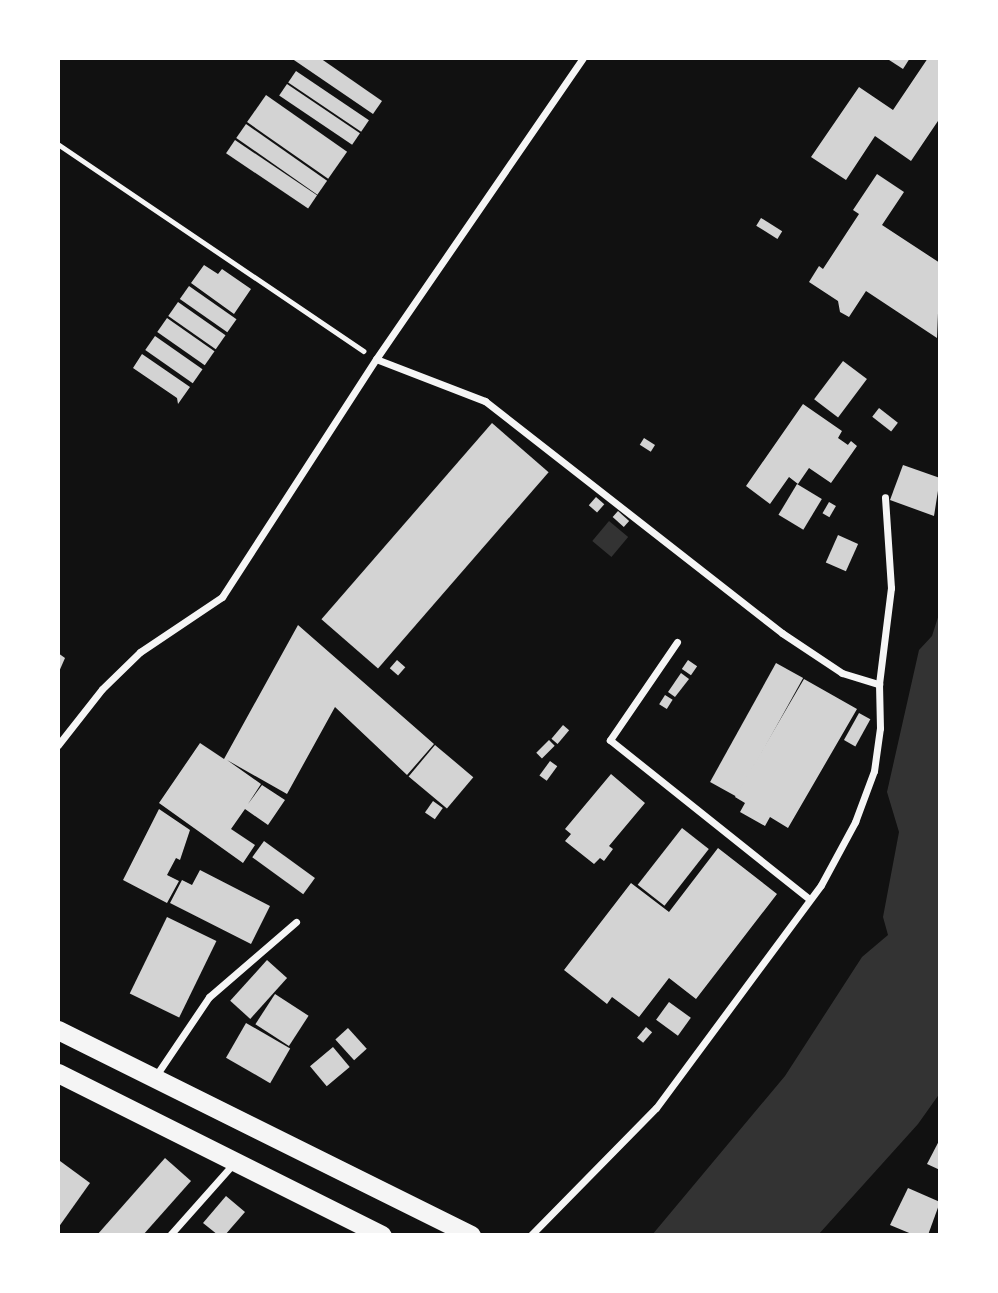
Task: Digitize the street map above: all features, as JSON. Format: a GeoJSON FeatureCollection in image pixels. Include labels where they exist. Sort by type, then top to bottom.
{"type":"FeatureCollection","features":[{"type":"Feature","properties":{"kind":"highway"},"geometry":{"type":"LineString","coordinates":[[58,1030],[471,1235]]}},
{"type":"Feature","properties":{"kind":"highway"},"geometry":{"type":"LineString","coordinates":[[58,1073],[382,1235]]}},
{"type":"Feature","properties":{"kind":"street"},"geometry":{"type":"LineString","coordinates":[[58,746],[102,689],[140,652],[222,597],[376,359],[583,58]]}},
{"type":"Feature","properties":{"kind":"street"},"geometry":{"type":"LineString","coordinates":[[376,359],[485,401],[573,465],[782,634],[842,673],[879,684]]}},
{"type":"Feature","properties":{"kind":"street"},"geometry":{"type":"LineString","coordinates":[[531,1235],[656,1108],[809,899],[855,822],[874,771],[879,684],[891,588],[885,497]]}},
{"type":"Feature","properties":{"kind":"street"},"geometry":{"type":"LineString","coordinates":[[677,642],[610,740],[809,899]]}},
{"type":"Feature","properties":{"kind":"street"},"geometry":{"type":"LineString","coordinates":[[155,1078],[209,997],[296,922]]}},
{"type":"Feature","properties":{"kind":"street"},"geometry":{"type":"LineString","coordinates":[[170,1235],[236,1161]]}},
{"type":"Feature","properties":{"kind":"path"},"geometry":{"type":"LineString","coordinates":[[58,144],[376,359]]}},
{"type":"Feature","properties":{"kind":"shaded area"},"geometry":{"type":"Polygon","coordinates":[[[609,521],[628,537],[611,557],[592,541],[609,521]]]}},
{"type":"Feature","properties":{"kind":"shaded area"},"geometry":{"type":"Polygon","coordinates":[[[940,611],[940,1093],[918,1124],[818,1235],[652,1235],[785,1076],[862,957],[888,935],[883,917],[899,832],[887,792],[919,650],[932,636],[940,611]]]}},
{"type":"Feature","properties":{"kind":"building"},"geometry":{"type":"Polygon","coordinates":[[[291,58],[320,58],[382,101],[373,114],[291,58]]]}},
{"type":"Feature","properties":{"kind":"building"},"geometry":{"type":"Polygon","coordinates":[[[886,58],[910,58],[903,69],[886,58]]]}},
{"type":"Feature","properties":{"kind":"building"},"geometry":{"type":"Polygon","coordinates":[[[928,58],[940,58],[940,118],[911,161],[875,136],[846,180],[811,157],[859,87],[893,110],[928,58]]]}},
{"type":"Feature","properties":{"kind":"building"},"geometry":{"type":"Polygon","coordinates":[[[296,71],[369,120],[361,132],[288,83],[296,71]]]}},
{"type":"Feature","properties":{"kind":"building"},"geometry":{"type":"Polygon","coordinates":[[[287,84],[360,133],[352,145],[279,96],[287,84]]]}},
{"type":"Feature","properties":{"kind":"building"},"geometry":{"type":"Polygon","coordinates":[[[266,95],[347,152],[328,179],[247,122],[266,95]]]}},
{"type":"Feature","properties":{"kind":"building"},"geometry":{"type":"Polygon","coordinates":[[[246,124],[327,181],[317,195],[236,138],[246,124]]]}},
{"type":"Feature","properties":{"kind":"building"},"geometry":{"type":"Polygon","coordinates":[[[235,140],[317,195],[308,209],[226,153],[235,140]]]}},
{"type":"Feature","properties":{"kind":"building"},"geometry":{"type":"Polygon","coordinates":[[[877,174],[904,192],[882,225],[940,263],[937,338],[866,291],[849,317],[840,312],[838,301],[809,282],[819,266],[823,269],[859,214],[853,210],[877,174]]]}},
{"type":"Feature","properties":{"kind":"building"},"geometry":{"type":"Polygon","coordinates":[[[761,218],[782,231],[777,239],[756,226],[761,218]]]}},
{"type":"Feature","properties":{"kind":"building"},"geometry":{"type":"Polygon","coordinates":[[[204,265],[218,274],[222,269],[251,289],[234,314],[191,283],[204,265]]]}},
{"type":"Feature","properties":{"kind":"building"},"geometry":{"type":"Polygon","coordinates":[[[189,286],[237,319],[227,332],[180,299],[189,286]]]}},
{"type":"Feature","properties":{"kind":"building"},"geometry":{"type":"Polygon","coordinates":[[[178,302],[226,335],[216,349],[168,316],[178,302]]]}},
{"type":"Feature","properties":{"kind":"building"},"geometry":{"type":"Polygon","coordinates":[[[167,318],[215,351],[205,365],[157,332],[167,318]]]}},
{"type":"Feature","properties":{"kind":"building"},"geometry":{"type":"Polygon","coordinates":[[[155,336],[203,369],[193,383],[145,350],[155,336]]]}},
{"type":"Feature","properties":{"kind":"building"},"geometry":{"type":"Polygon","coordinates":[[[142,354],[190,387],[178,404],[177,398],[133,368],[142,354]]]}},
{"type":"Feature","properties":{"kind":"building"},"geometry":{"type":"Polygon","coordinates":[[[843,361],[867,379],[838,417],[814,399],[843,361]]]}},
{"type":"Feature","properties":{"kind":"building"},"geometry":{"type":"Polygon","coordinates":[[[803,404],[842,431],[838,438],[848,445],[851,441],[857,446],[831,483],[809,468],[798,484],[789,477],[770,504],[746,486],[803,404]]]}},
{"type":"Feature","properties":{"kind":"building"},"geometry":{"type":"Polygon","coordinates":[[[879,408],[898,423],[891,431],[872,417],[879,408]]]}},
{"type":"Feature","properties":{"kind":"building"},"geometry":{"type":"Polygon","coordinates":[[[492,423],[549,472],[378,668],[321,619],[492,423]]]}},
{"type":"Feature","properties":{"kind":"building"},"geometry":{"type":"Polygon","coordinates":[[[644,438],[655,445],[651,452],[640,445],[644,438]]]}},
{"type":"Feature","properties":{"kind":"building"},"geometry":{"type":"Polygon","coordinates":[[[903,465],[940,478],[934,516],[890,500],[903,465]]]}},
{"type":"Feature","properties":{"kind":"building"},"geometry":{"type":"Polygon","coordinates":[[[797,484],[822,499],[803,530],[778,515],[797,484]]]}},
{"type":"Feature","properties":{"kind":"building"},"geometry":{"type":"Polygon","coordinates":[[[596,497],[604,504],[597,513],[589,505],[596,497]]]}},
{"type":"Feature","properties":{"kind":"building"},"geometry":{"type":"Polygon","coordinates":[[[829,502],[836,506],[829,517],[822,513],[829,502]]]}},
{"type":"Feature","properties":{"kind":"building"},"geometry":{"type":"Polygon","coordinates":[[[618,511],[629,521],[624,527],[613,517],[618,511]]]}},
{"type":"Feature","properties":{"kind":"building"},"geometry":{"type":"Polygon","coordinates":[[[838,535],[858,544],[846,571],[826,562],[838,535]]]}},
{"type":"Feature","properties":{"kind":"building"},"geometry":{"type":"Polygon","coordinates":[[[298,625],[434,744],[407,775],[335,707],[287,794],[227,760],[261,784],[248,804],[262,785],[285,800],[268,825],[245,809],[231,829],[255,845],[243,863],[159,803],[200,743],[224,759],[298,625]]]}},
{"type":"Feature","properties":{"kind":"building"},"geometry":{"type":"Polygon","coordinates":[[[58,653],[65,658],[58,674],[58,653]]]}},
{"type":"Feature","properties":{"kind":"building"},"geometry":{"type":"Polygon","coordinates":[[[397,660],[405,667],[398,676],[390,668],[397,660]]]}},
{"type":"Feature","properties":{"kind":"building"},"geometry":{"type":"Polygon","coordinates":[[[688,660],[697,666],[691,675],[682,669],[688,660]]]}},
{"type":"Feature","properties":{"kind":"building"},"geometry":{"type":"Polygon","coordinates":[[[776,663],[803,678],[737,797],[710,782],[776,663]]]}},
{"type":"Feature","properties":{"kind":"building"},"geometry":{"type":"Polygon","coordinates":[[[681,673],[689,679],[675,697],[668,692],[681,673]]]}},
{"type":"Feature","properties":{"kind":"building"},"geometry":{"type":"Polygon","coordinates":[[[804,679],[857,709],[788,828],[770,817],[765,826],[740,812],[745,803],[735,797],[804,679]]]}},
{"type":"Feature","properties":{"kind":"building"},"geometry":{"type":"Polygon","coordinates":[[[665,695],[673,700],[667,709],[659,704],[665,695]]]}},
{"type":"Feature","properties":{"kind":"building"},"geometry":{"type":"Polygon","coordinates":[[[859,713],[870,719],[855,746],[844,740],[859,713]]]}},
{"type":"Feature","properties":{"kind":"building"},"geometry":{"type":"Polygon","coordinates":[[[563,725],[569,730],[558,744],[551,739],[563,725]]]}},
{"type":"Feature","properties":{"kind":"building"},"geometry":{"type":"Polygon","coordinates":[[[549,740],[555,746],[542,758],[536,753],[549,740]]]}},
{"type":"Feature","properties":{"kind":"building"},"geometry":{"type":"Polygon","coordinates":[[[435,745],[473,777],[447,809],[409,776],[435,745]]]}},
{"type":"Feature","properties":{"kind":"building"},"geometry":{"type":"Polygon","coordinates":[[[550,761],[557,766],[547,781],[539,776],[550,761]]]}},
{"type":"Feature","properties":{"kind":"building"},"geometry":{"type":"Polygon","coordinates":[[[611,774],[645,803],[609,846],[613,849],[604,861],[600,858],[594,864],[565,841],[571,834],[565,829],[611,774]]]}},
{"type":"Feature","properties":{"kind":"building"},"geometry":{"type":"Polygon","coordinates":[[[433,801],[443,808],[435,819],[425,812],[433,801]]]}},
{"type":"Feature","properties":{"kind":"building"},"geometry":{"type":"Polygon","coordinates":[[[159,809],[190,830],[180,860],[176,858],[167,875],[179,881],[167,903],[123,880],[159,809]]]}},
{"type":"Feature","properties":{"kind":"building"},"geometry":{"type":"Polygon","coordinates":[[[682,828],[709,849],[664,906],[638,885],[682,828]]]}},
{"type":"Feature","properties":{"kind":"building"},"geometry":{"type":"Polygon","coordinates":[[[264,841],[315,878],[303,894],[252,857],[264,841]]]}},
{"type":"Feature","properties":{"kind":"building"},"geometry":{"type":"Polygon","coordinates":[[[718,848],[777,894],[696,999],[669,978],[639,1017],[612,997],[607,1004],[564,970],[631,883],[669,912],[718,848]]]}},
{"type":"Feature","properties":{"kind":"building"},"geometry":{"type":"Polygon","coordinates":[[[200,870],[270,906],[251,944],[170,903],[182,880],[192,885],[200,870]]]}},
{"type":"Feature","properties":{"kind":"building"},"geometry":{"type":"Polygon","coordinates":[[[167,917],[216,941],[179,1018],[130,993],[167,917]]]}},
{"type":"Feature","properties":{"kind":"building"},"geometry":{"type":"Polygon","coordinates":[[[267,960],[287,978],[250,1019],[230,1001],[267,960]]]}},
{"type":"Feature","properties":{"kind":"building"},"geometry":{"type":"Polygon","coordinates":[[[275,994],[309,1016],[289,1046],[255,1024],[275,994]]]}},
{"type":"Feature","properties":{"kind":"building"},"geometry":{"type":"Polygon","coordinates":[[[669,1002],[691,1018],[678,1036],[656,1020],[669,1002]]]}},
{"type":"Feature","properties":{"kind":"building"},"geometry":{"type":"Polygon","coordinates":[[[246,1023],[290,1048],[270,1083],[226,1058],[246,1023]]]}},
{"type":"Feature","properties":{"kind":"building"},"geometry":{"type":"Polygon","coordinates":[[[646,1027],[652,1032],[643,1043],[637,1038],[646,1027]]]}},
{"type":"Feature","properties":{"kind":"building"},"geometry":{"type":"Polygon","coordinates":[[[348,1028],[367,1049],[354,1060],[335,1039],[348,1028]]]}},
{"type":"Feature","properties":{"kind":"building"},"geometry":{"type":"Polygon","coordinates":[[[333,1047],[350,1067],[327,1086],[310,1066],[333,1047]]]}},
{"type":"Feature","properties":{"kind":"building"},"geometry":{"type":"Polygon","coordinates":[[[940,1139],[940,1170],[927,1164],[940,1139]]]}},
{"type":"Feature","properties":{"kind":"building"},"geometry":{"type":"Polygon","coordinates":[[[165,1158],[191,1181],[143,1235],[97,1235],[165,1158]]]}},
{"type":"Feature","properties":{"kind":"building"},"geometry":{"type":"Polygon","coordinates":[[[60,1161],[90,1183],[58,1228],[58,1164],[60,1161]]]}},
{"type":"Feature","properties":{"kind":"building"},"geometry":{"type":"Polygon","coordinates":[[[908,1188],[940,1202],[928,1235],[914,1235],[890,1225],[908,1188]]]}},
{"type":"Feature","properties":{"kind":"building"},"geometry":{"type":"Polygon","coordinates":[[[226,1196],[245,1212],[225,1235],[218,1235],[203,1223],[226,1196]]]}}]}
